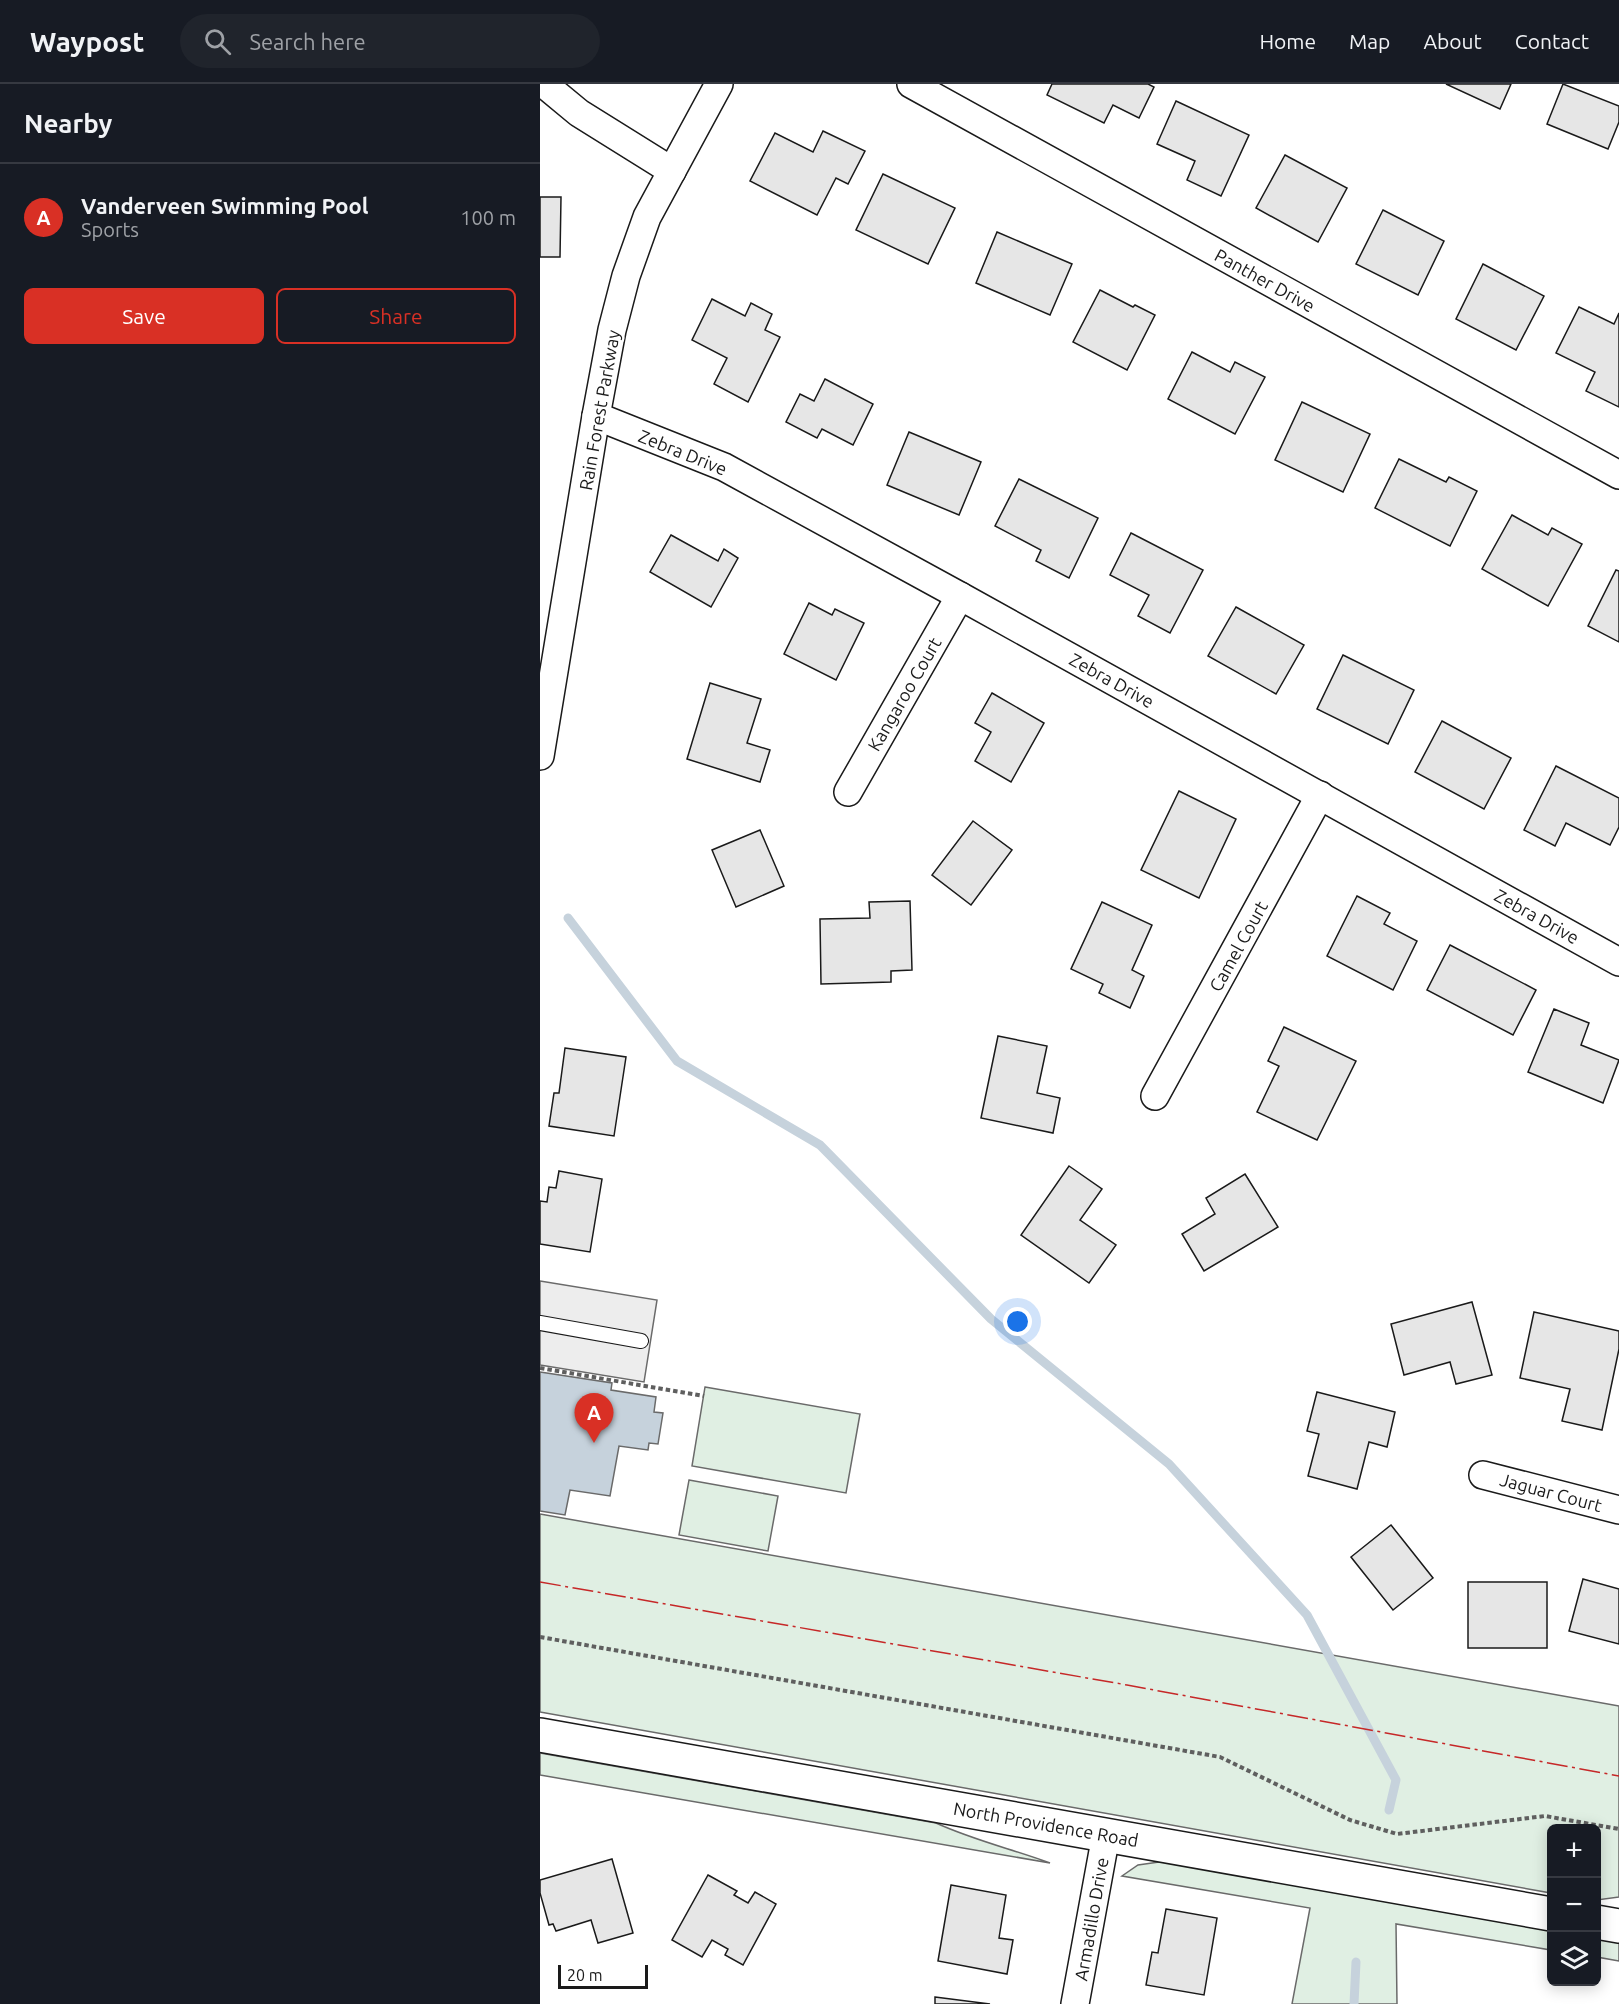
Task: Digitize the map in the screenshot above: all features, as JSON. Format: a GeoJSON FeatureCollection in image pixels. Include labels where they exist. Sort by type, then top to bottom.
{"type":"FeatureCollection","features":[{"type":"Feature","properties":{"kind":"street"},"geometry":{"type":"LineString","coordinates":[[544,84],[579,113],[672,171]]}},
{"type":"Feature","properties":{"kind":"street","name":"Rain Forest Parkway"},"geometry":{"type":"LineString","coordinates":[[540,756],[596,416],[612,330],[626,276],[647,217],[719,84]]}},
{"type":"Feature","properties":{"kind":"street","name":"Panther Drive"},"geometry":{"type":"LineString","coordinates":[[911,84],[1619,475]]}},
{"type":"Feature","properties":{"kind":"street","name":"Zebra Drive"},"geometry":{"type":"LineString","coordinates":[[596,416],[724,467],[1619,962]]}},
{"type":"Feature","properties":{"kind":"street","name":"Kangaroo Court"},"geometry":{"type":"LineString","coordinates":[[848,792],[960,596]]}},
{"type":"Feature","properties":{"kind":"street","name":"Camel Court"},"geometry":{"type":"LineString","coordinates":[[1155,1096],[1320,795]]}},
{"type":"Feature","properties":{"kind":"street","name":"Jaguar Court"},"geometry":{"type":"LineString","coordinates":[[1484,1475],[1619,1510]]}},
{"type":"Feature","properties":{"kind":"street","name":"North Providence Road"},"geometry":{"type":"LineString","coordinates":[[540,1735],[1547,1913]]}},
{"type":"Feature","properties":{"kind":"street","name":"Armadillo Drive"},"geometry":{"type":"LineString","coordinates":[[1075,2004],[1106,1834]]}},
{"type":"Feature","properties":{"kind":"street"},"geometry":{"type":"LineString","coordinates":[[1601,1923],[1619,1926]]}},
{"type":"Feature","properties":{"kind":"lane"},"geometry":{"type":"LineString","coordinates":[[540,1323],[641,1341]]}},
{"type":"Feature","properties":{"kind":"path"},"geometry":{"type":"LineString","coordinates":[[540,1368],[704,1396]]}},
{"type":"Feature","properties":{"kind":"path"},"geometry":{"type":"LineString","coordinates":[[540,1637],[1220,1757],[1350,1821],[1397,1834],[1545,1816],[1619,1829]]}},
{"type":"Feature","properties":{"kind":"green space"},"geometry":{"type":"Polygon","coordinates":[[[705,1387],[860,1414],[846,1493],[692,1466],[705,1387]]]}},
{"type":"Feature","properties":{"kind":"green space"},"geometry":{"type":"Polygon","coordinates":[[[689,1480],[778,1496],[768,1551],[679,1535],[689,1480]]]}},
{"type":"Feature","properties":{"kind":"green space"},"geometry":{"type":"Polygon","coordinates":[[[540,1514],[1619,1706],[1619,1897],[1601,1899],[1601,1824],[1547,1824],[1547,1892],[540,1712],[540,1514]]]}},
{"type":"Feature","properties":{"kind":"green space"},"geometry":{"type":"Polygon","coordinates":[[[540,1753],[936,1823],[1050,1863],[540,1775],[540,1753]]]}},
{"type":"Feature","properties":{"kind":"green space"},"geometry":{"type":"Polygon","coordinates":[[[1166,1861],[1547,1929],[1547,1949],[1396,1924],[1397,2004],[1292,2004],[1310,1908],[1122,1876],[1138,1865],[1166,1861]]]}},
{"type":"Feature","properties":{"kind":"green space"},"geometry":{"type":"Polygon","coordinates":[[[1601,1939],[1619,1942],[1619,1961],[1601,1958],[1601,1939]]]}},
{"type":"Feature","properties":{"kind":"shaded area"},"geometry":{"type":"Polygon","coordinates":[[[540,1281],[657,1300],[644,1382],[540,1365],[540,1281]]]}},
{"type":"Feature","properties":{"kind":"shaded area"},"geometry":{"type":"Polygon","coordinates":[[[540,1372],[612,1383],[611,1390],[656,1397],[654,1412],[663,1413],[658,1444],[649,1443],[648,1450],[619,1446],[610,1496],[570,1490],[565,1515],[540,1511],[540,1372]]]}},
{"type":"Feature","properties":{"kind":"building"},"geometry":{"type":"Polygon","coordinates":[[[1052,84],[1148,84],[1154,87],[1139,118],[1113,105],[1104,123],[1047,95],[1052,84]]]}},
{"type":"Feature","properties":{"kind":"building"},"geometry":{"type":"Polygon","coordinates":[[[1446,84],[1511,84],[1500,109],[1446,84]]]}},
{"type":"Feature","properties":{"kind":"building"},"geometry":{"type":"Polygon","coordinates":[[[1563,84],[1619,106],[1619,122],[1608,149],[1547,124],[1563,84]]]}},
{"type":"Feature","properties":{"kind":"building"},"geometry":{"type":"Polygon","coordinates":[[[1176,101],[1249,135],[1221,196],[1187,180],[1195,161],[1157,144],[1176,101]]]}},
{"type":"Feature","properties":{"kind":"building"},"geometry":{"type":"Polygon","coordinates":[[[823,131],[865,151],[848,184],[836,178],[817,215],[750,181],[775,133],[813,152],[823,131]]]}},
{"type":"Feature","properties":{"kind":"building"},"geometry":{"type":"Polygon","coordinates":[[[1285,155],[1347,188],[1318,242],[1256,208],[1285,155]]]}},
{"type":"Feature","properties":{"kind":"building"},"geometry":{"type":"Polygon","coordinates":[[[883,174],[955,208],[928,264],[856,230],[883,174]]]}},
{"type":"Feature","properties":{"kind":"building"},"geometry":{"type":"Polygon","coordinates":[[[540,197],[561,197],[560,257],[540,257],[540,197]]]}},
{"type":"Feature","properties":{"kind":"building"},"geometry":{"type":"Polygon","coordinates":[[[1383,210],[1444,241],[1418,295],[1356,264],[1383,210]]]}},
{"type":"Feature","properties":{"kind":"building"},"geometry":{"type":"Polygon","coordinates":[[[997,232],[1072,264],[1050,315],[976,283],[997,232]]]}},
{"type":"Feature","properties":{"kind":"building"},"geometry":{"type":"Polygon","coordinates":[[[1483,264],[1544,296],[1516,350],[1456,319],[1483,264]]]}},
{"type":"Feature","properties":{"kind":"building"},"geometry":{"type":"Polygon","coordinates":[[[1100,290],[1133,307],[1135,305],[1155,315],[1127,370],[1073,342],[1100,290]]]}},
{"type":"Feature","properties":{"kind":"building"},"geometry":{"type":"Polygon","coordinates":[[[712,299],[745,316],[751,303],[772,314],[765,330],[780,337],[748,402],[714,384],[727,358],[692,340],[712,299]]]}},
{"type":"Feature","properties":{"kind":"building"},"geometry":{"type":"Polygon","coordinates":[[[1579,307],[1614,324],[1619,313],[1619,407],[1586,391],[1595,372],[1556,353],[1579,307]]]}},
{"type":"Feature","properties":{"kind":"building"},"geometry":{"type":"Polygon","coordinates":[[[1192,352],[1230,372],[1235,362],[1265,377],[1235,434],[1168,399],[1192,352]]]}},
{"type":"Feature","properties":{"kind":"building"},"geometry":{"type":"Polygon","coordinates":[[[825,379],[873,404],[853,445],[822,429],[817,438],[786,422],[800,394],[814,401],[825,379]]]}},
{"type":"Feature","properties":{"kind":"building"},"geometry":{"type":"Polygon","coordinates":[[[1302,402],[1370,434],[1343,492],[1275,460],[1302,402]]]}},
{"type":"Feature","properties":{"kind":"building"},"geometry":{"type":"Polygon","coordinates":[[[909,432],[981,462],[959,515],[887,485],[909,432]]]}},
{"type":"Feature","properties":{"kind":"building"},"geometry":{"type":"Polygon","coordinates":[[[1399,459],[1446,482],[1449,477],[1477,491],[1450,546],[1375,508],[1399,459]]]}},
{"type":"Feature","properties":{"kind":"building"},"geometry":{"type":"Polygon","coordinates":[[[1019,479],[1098,518],[1069,578],[1036,561],[1041,550],[995,526],[1019,479]]]}},
{"type":"Feature","properties":{"kind":"building"},"geometry":{"type":"Polygon","coordinates":[[[1512,515],[1548,535],[1552,528],[1582,544],[1548,606],[1482,569],[1512,515]]]}},
{"type":"Feature","properties":{"kind":"building"},"geometry":{"type":"Polygon","coordinates":[[[1131,533],[1203,570],[1170,633],[1138,616],[1149,595],[1110,575],[1131,533]]]}},
{"type":"Feature","properties":{"kind":"building"},"geometry":{"type":"Polygon","coordinates":[[[671,535],[718,561],[724,549],[738,558],[711,607],[650,572],[671,535]]]}},
{"type":"Feature","properties":{"kind":"building"},"geometry":{"type":"Polygon","coordinates":[[[1616,570],[1619,571],[1619,642],[1588,626],[1616,570]]]}},
{"type":"Feature","properties":{"kind":"building"},"geometry":{"type":"Polygon","coordinates":[[[809,603],[832,615],[835,609],[864,623],[836,680],[784,654],[809,603]]]}},
{"type":"Feature","properties":{"kind":"building"},"geometry":{"type":"Polygon","coordinates":[[[1236,607],[1304,645],[1276,694],[1208,656],[1236,607]]]}},
{"type":"Feature","properties":{"kind":"building"},"geometry":{"type":"Polygon","coordinates":[[[1343,655],[1414,690],[1388,744],[1317,709],[1343,655]]]}},
{"type":"Feature","properties":{"kind":"building"},"geometry":{"type":"Polygon","coordinates":[[[710,683],[761,699],[747,743],[770,750],[760,782],[687,759],[710,683]]]}},
{"type":"Feature","properties":{"kind":"building"},"geometry":{"type":"Polygon","coordinates":[[[992,693],[1044,723],[1011,782],[975,761],[991,732],[975,723],[992,693]]]}},
{"type":"Feature","properties":{"kind":"building"},"geometry":{"type":"Polygon","coordinates":[[[1442,721],[1511,758],[1484,809],[1415,772],[1442,721]]]}},
{"type":"Feature","properties":{"kind":"building"},"geometry":{"type":"Polygon","coordinates":[[[1556,766],[1619,798],[1619,827],[1610,845],[1566,823],[1555,846],[1524,830],[1556,766]]]}},
{"type":"Feature","properties":{"kind":"building"},"geometry":{"type":"Polygon","coordinates":[[[1179,791],[1236,819],[1199,898],[1141,870],[1179,791]]]}},
{"type":"Feature","properties":{"kind":"building"},"geometry":{"type":"Polygon","coordinates":[[[973,821],[1012,850],[971,905],[932,875],[973,821]]]}},
{"type":"Feature","properties":{"kind":"building"},"geometry":{"type":"Polygon","coordinates":[[[760,830],[784,886],[736,907],[712,850],[760,830]]]}},
{"type":"Feature","properties":{"kind":"building"},"geometry":{"type":"Polygon","coordinates":[[[1357,896],[1390,913],[1384,924],[1417,941],[1393,990],[1327,956],[1357,896]]]}},
{"type":"Feature","properties":{"kind":"building"},"geometry":{"type":"Polygon","coordinates":[[[910,901],[912,970],[891,971],[891,982],[821,984],[820,919],[870,918],[869,902],[910,901]]]}},
{"type":"Feature","properties":{"kind":"building"},"geometry":{"type":"Polygon","coordinates":[[[1102,902],[1152,925],[1132,970],[1144,976],[1130,1008],[1099,993],[1103,984],[1071,969],[1102,902]]]}},
{"type":"Feature","properties":{"kind":"building"},"geometry":{"type":"Polygon","coordinates":[[[1450,945],[1536,990],[1513,1035],[1427,990],[1450,945]]]}},
{"type":"Feature","properties":{"kind":"building"},"geometry":{"type":"Polygon","coordinates":[[[1554,1009],[1589,1023],[1581,1045],[1619,1060],[1603,1103],[1528,1072],[1554,1009]]]}},
{"type":"Feature","properties":{"kind":"building"},"geometry":{"type":"Polygon","coordinates":[[[1284,1027],[1356,1061],[1317,1140],[1257,1112],[1279,1066],[1268,1061],[1284,1027]]]}},
{"type":"Feature","properties":{"kind":"building"},"geometry":{"type":"Polygon","coordinates":[[[998,1036],[1047,1046],[1037,1093],[1060,1098],[1053,1133],[981,1118],[998,1036]]]}},
{"type":"Feature","properties":{"kind":"building"},"geometry":{"type":"Polygon","coordinates":[[[565,1048],[626,1057],[614,1136],[549,1126],[554,1093],[559,1093],[565,1048]]]}},
{"type":"Feature","properties":{"kind":"building"},"geometry":{"type":"Polygon","coordinates":[[[1069,1166],[1102,1189],[1080,1220],[1116,1245],[1089,1283],[1021,1235],[1069,1166]]]}},
{"type":"Feature","properties":{"kind":"building"},"geometry":{"type":"Polygon","coordinates":[[[559,1171],[602,1179],[590,1252],[540,1244],[540,1201],[547,1202],[549,1187],[556,1188],[559,1171]]]}},
{"type":"Feature","properties":{"kind":"building"},"geometry":{"type":"Polygon","coordinates":[[[1245,1174],[1278,1227],[1204,1271],[1182,1234],[1215,1214],[1206,1198],[1245,1174]]]}},
{"type":"Feature","properties":{"kind":"building"},"geometry":{"type":"Polygon","coordinates":[[[1472,1302],[1492,1375],[1456,1384],[1450,1362],[1404,1375],[1391,1324],[1472,1302]]]}},
{"type":"Feature","properties":{"kind":"building"},"geometry":{"type":"Polygon","coordinates":[[[1534,1312],[1619,1331],[1619,1349],[1602,1430],[1562,1421],[1570,1389],[1520,1378],[1534,1312]]]}},
{"type":"Feature","properties":{"kind":"building"},"geometry":{"type":"Polygon","coordinates":[[[1317,1392],[1395,1412],[1387,1447],[1369,1442],[1357,1489],[1308,1476],[1319,1434],[1307,1431],[1317,1392]]]}},
{"type":"Feature","properties":{"kind":"building"},"geometry":{"type":"Polygon","coordinates":[[[1391,1525],[1433,1578],[1393,1610],[1351,1557],[1391,1525]]]}},
{"type":"Feature","properties":{"kind":"building"},"geometry":{"type":"Polygon","coordinates":[[[1583,1579],[1619,1589],[1619,1644],[1569,1631],[1583,1579]]]}},
{"type":"Feature","properties":{"kind":"building"},"geometry":{"type":"Polygon","coordinates":[[[1468,1582],[1547,1582],[1547,1648],[1468,1648],[1468,1582]]]}},
{"type":"Feature","properties":{"kind":"building"},"geometry":{"type":"Polygon","coordinates":[[[612,1859],[633,1933],[598,1943],[591,1920],[556,1931],[553,1924],[549,1925],[540,1893],[540,1880],[612,1859]]]}},
{"type":"Feature","properties":{"kind":"building"},"geometry":{"type":"Polygon","coordinates":[[[708,1875],[737,1891],[734,1895],[748,1903],[755,1892],[776,1904],[743,1965],[725,1955],[728,1949],[712,1940],[702,1957],[672,1940],[708,1875]]]}},
{"type":"Feature","properties":{"kind":"building"},"geometry":{"type":"Polygon","coordinates":[[[951,1885],[1006,1895],[999,1938],[1013,1940],[1007,1974],[938,1961],[951,1885]]]}},
{"type":"Feature","properties":{"kind":"building"},"geometry":{"type":"Polygon","coordinates":[[[1166,1909],[1217,1918],[1204,1995],[1146,1985],[1152,1952],[1158,1953],[1166,1909]]]}},
{"type":"Feature","properties":{"kind":"building"},"geometry":{"type":"Polygon","coordinates":[[[935,1997],[990,2004],[935,2004],[935,1997]]]}},
{"type":"Feature","properties":{"kind":"waterway"},"geometry":{"type":"LineString","coordinates":[[568,918],[677,1061],[820,1145],[991,1319],[1169,1464],[1307,1615],[1396,1780],[1389,1810]]}},
{"type":"Feature","properties":{"kind":"waterway"},"geometry":{"type":"LineString","coordinates":[[1354,2004],[1356,1962]]}},
{"type":"Feature","properties":{"kind":"power"},"geometry":{"type":"LineString","coordinates":[[540,1582],[1127,1685],[1619,1776]]}},
{"type":"Feature","properties":{"kind":"place","name":"Vanderveen Swimming Pool"},"geometry":{"type":"Point","coordinates":[594,1443]}}]}
